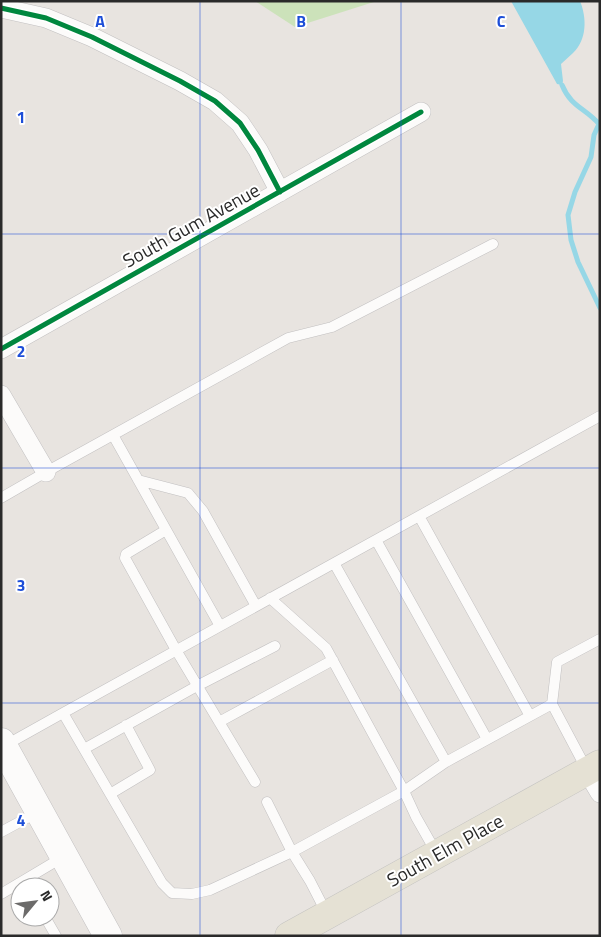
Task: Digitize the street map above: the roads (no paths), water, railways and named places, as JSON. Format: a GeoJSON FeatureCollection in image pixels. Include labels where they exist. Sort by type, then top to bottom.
{"type":"FeatureCollection","features":[{"type":"Feature","properties":{"kind":"main road"},"geometry":{"type":"LineString","coordinates":[[3,744],[108,936]]}},
{"type":"Feature","properties":{"kind":"main road","name":"South Elm Place"},"geometry":{"type":"LineString","coordinates":[[289,936],[437,855],[596,776]]}},
{"type":"Feature","properties":{"kind":"street"},"geometry":{"type":"LineString","coordinates":[[1,8],[46,18],[92,37],[180,81],[215,101],[240,123],[258,150],[280,192]]}},
{"type":"Feature","properties":{"kind":"street","name":"South Gum Avenue"},"geometry":{"type":"LineString","coordinates":[[1,349],[420,112]]}},
{"type":"Feature","properties":{"kind":"street"},"geometry":{"type":"LineString","coordinates":[[1,395],[46,472]]}},
{"type":"Feature","properties":{"kind":"lane"},"geometry":{"type":"LineString","coordinates":[[1,498],[288,338],[332,327],[493,244]]}},
{"type":"Feature","properties":{"kind":"lane"},"geometry":{"type":"LineString","coordinates":[[3,744],[63,713],[600,416]]}},
{"type":"Feature","properties":{"kind":"lane"},"geometry":{"type":"LineString","coordinates":[[113,435],[220,626]]}},
{"type":"Feature","properties":{"kind":"lane"},"geometry":{"type":"LineString","coordinates":[[138,480],[188,494],[203,511],[256,606]]}},
{"type":"Feature","properties":{"kind":"lane"},"geometry":{"type":"LineString","coordinates":[[419,516],[530,716]]}},
{"type":"Feature","properties":{"kind":"lane"},"geometry":{"type":"LineString","coordinates":[[166,530],[126,554],[124,558],[197,686],[255,782]]}},
{"type":"Feature","properties":{"kind":"lane"},"geometry":{"type":"LineString","coordinates":[[376,540],[487,740]]}},
{"type":"Feature","properties":{"kind":"lane"},"geometry":{"type":"LineString","coordinates":[[334,563],[446,762]]}},
{"type":"Feature","properties":{"kind":"lane"},"geometry":{"type":"LineString","coordinates":[[270,598],[326,648],[437,855]]}},
{"type":"Feature","properties":{"kind":"lane"},"geometry":{"type":"LineString","coordinates":[[596,776],[552,704],[556,662],[600,638]]}},
{"type":"Feature","properties":{"kind":"lane"},"geometry":{"type":"LineString","coordinates":[[84,749],[197,686],[275,646]]}},
{"type":"Feature","properties":{"kind":"lane"},"geometry":{"type":"LineString","coordinates":[[219,722],[332,660]]}},
{"type":"Feature","properties":{"kind":"lane"},"geometry":{"type":"LineString","coordinates":[[63,713],[162,883],[172,892],[192,894],[210,890],[292,852],[404,791],[446,762],[552,704]]}},
{"type":"Feature","properties":{"kind":"lane"},"geometry":{"type":"LineString","coordinates":[[110,794],[150,770],[126,726]]}},
{"type":"Feature","properties":{"kind":"lane"},"geometry":{"type":"LineString","coordinates":[[267,802],[292,852],[327,914]]}},
{"type":"Feature","properties":{"kind":"lane"},"geometry":{"type":"LineString","coordinates":[[1,832],[39,811]]}},
{"type":"Feature","properties":{"kind":"lane"},"geometry":{"type":"LineString","coordinates":[[35,877],[64,856]]}},
{"type":"Feature","properties":{"kind":"water"},"geometry":{"type":"Polygon","coordinates":[[[511,1],[580,1],[585,21],[583,35],[578,48],[561,64],[562,85],[557,84],[511,1]]]}},
{"type":"Feature","properties":{"kind":"waterway"},"geometry":{"type":"LineString","coordinates":[[562,85],[574,103],[599,124],[594,135],[591,157],[575,192],[568,215],[571,240],[578,262],[600,308]]}}]}
